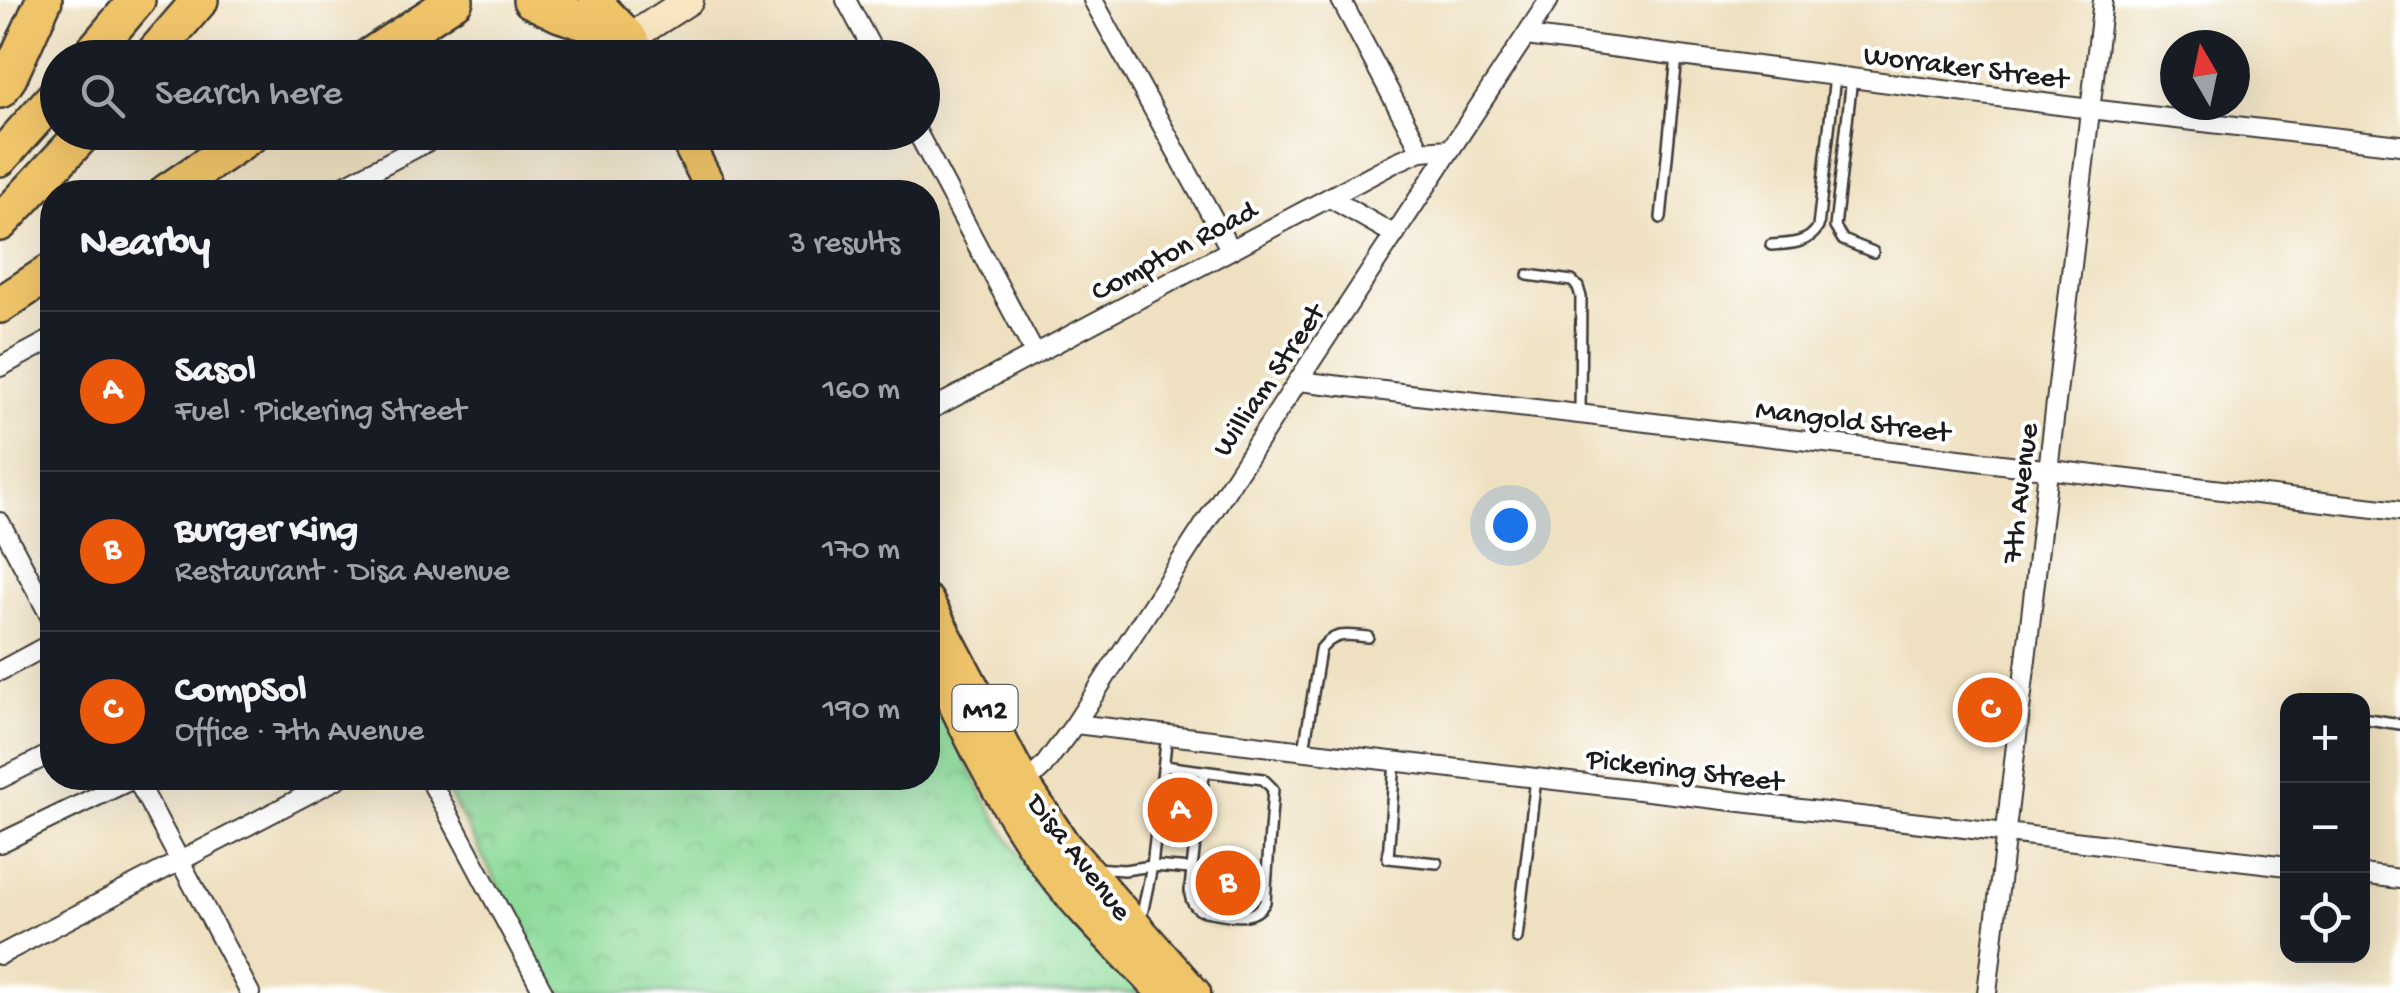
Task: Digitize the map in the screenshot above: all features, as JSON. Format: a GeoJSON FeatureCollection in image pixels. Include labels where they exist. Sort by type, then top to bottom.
{"type":"FeatureCollection","features":[{"type":"Feature","properties":{"kind":"highway"},"geometry":{"type":"LineString","coordinates":[[0,90],[44,0]]}},
{"type":"Feature","properties":{"kind":"highway"},"geometry":{"type":"LineString","coordinates":[[103,40],[137,0]]}},
{"type":"Feature","properties":{"kind":"highway"},"geometry":{"type":"LineString","coordinates":[[166,40],[200,0]]}},
{"type":"Feature","properties":{"kind":"highway"},"geometry":{"type":"LineString","coordinates":[[531,0],[560,14],[577,7]]}},
{"type":"Feature","properties":{"kind":"highway"},"geometry":{"type":"LineString","coordinates":[[395,40],[457,1]]}},
{"type":"Feature","properties":{"kind":"highway"},"geometry":{"type":"LineString","coordinates":[[0,158],[40,113]]}},
{"type":"Feature","properties":{"kind":"highway"},"geometry":{"type":"LineString","coordinates":[[40,180],[68,150]]}},
{"type":"Feature","properties":{"kind":"highway"},"geometry":{"type":"LineString","coordinates":[[184,180],[228,150]]}},
{"type":"Feature","properties":{"kind":"highway"},"geometry":{"type":"LineString","coordinates":[[0,223],[40,180]]}},
{"type":"Feature","properties":{"kind":"highway"},"geometry":{"type":"LineString","coordinates":[[0,305],[40,279]]}},
{"type":"Feature","properties":{"kind":"main road"},"geometry":{"type":"LineString","coordinates":[[577,7],[615,40]]}},
{"type":"Feature","properties":{"kind":"main road"},"geometry":{"type":"LineString","coordinates":[[669,150],[684,180]]}},
{"type":"Feature","properties":{"kind":"main road"},"geometry":{"type":"LineString","coordinates":[[692,150],[708,180]]}},
{"type":"Feature","properties":{"kind":"main road","name":"Disa Avenue"},"geometry":{"type":"LineString","coordinates":[[940,628],[1014,792],[1020,828],[1051,872],[1163,993]]}},
{"type":"Feature","properties":{"kind":"main road","name":"Disa Avenue"},"geometry":{"type":"LineString","coordinates":[[940,674],[974,747],[1195,993]]}},
{"type":"Feature","properties":{"kind":"street"},"geometry":{"type":"LineString","coordinates":[[639,40],[689,0]]}},
{"type":"Feature","properties":{"kind":"street"},"geometry":{"type":"LineString","coordinates":[[846,0],[867,40]]}},
{"type":"Feature","properties":{"kind":"street"},"geometry":{"type":"LineString","coordinates":[[1093,0],[1230,249]]}},
{"type":"Feature","properties":{"kind":"street"},"geometry":{"type":"LineString","coordinates":[[1341,0],[1421,151]]}},
{"type":"Feature","properties":{"kind":"street","name":"William Street"},"geometry":{"type":"LineString","coordinates":[[1014,792],[1044,767],[1076,724],[1549,0]]}},
{"type":"Feature","properties":{"kind":"street","name":"7th Avenue"},"geometry":{"type":"LineString","coordinates":[[1986,993],[2103,0]]}},
{"type":"Feature","properties":{"kind":"street","name":"Worraker Street"},"geometry":{"type":"LineString","coordinates":[[1526,36],[2400,145]]}},
{"type":"Feature","properties":{"kind":"street"},"geometry":{"type":"LineString","coordinates":[[355,180],[412,150]]}},
{"type":"Feature","properties":{"kind":"street"},"geometry":{"type":"LineString","coordinates":[[927,150],[1035,354]]}},
{"type":"Feature","properties":{"kind":"street","name":"Compton Road"},"geometry":{"type":"LineString","coordinates":[[940,405],[1421,151],[1450,150]]}},
{"type":"Feature","properties":{"kind":"street"},"geometry":{"type":"LineString","coordinates":[[1330,198],[1395,236]]}},
{"type":"Feature","properties":{"kind":"street"},"geometry":{"type":"LineString","coordinates":[[0,367],[40,346]]}},
{"type":"Feature","properties":{"kind":"street","name":"Mangold Street"},"geometry":{"type":"LineString","coordinates":[[1299,381],[2400,511]]}},
{"type":"Feature","properties":{"kind":"street"},"geometry":{"type":"LineString","coordinates":[[0,522],[40,597]]}},
{"type":"Feature","properties":{"kind":"street"},"geometry":{"type":"LineString","coordinates":[[0,671],[40,649]]}},
{"type":"Feature","properties":{"kind":"street","name":"Pickering Street"},"geometry":{"type":"LineString","coordinates":[[1076,724],[2280,865]]}},
{"type":"Feature","properties":{"kind":"street"},"geometry":{"type":"LineString","coordinates":[[0,779],[40,759]]}},
{"type":"Feature","properties":{"kind":"street"},"geometry":{"type":"LineString","coordinates":[[0,843],[110,790]]}},
{"type":"Feature","properties":{"kind":"street"},"geometry":{"type":"LineString","coordinates":[[141,790],[250,993]]}},
{"type":"Feature","properties":{"kind":"street"},"geometry":{"type":"LineString","coordinates":[[0,955],[315,790]]}},
{"type":"Feature","properties":{"kind":"street"},"geometry":{"type":"LineString","coordinates":[[435,790],[544,993]]}},
{"type":"Feature","properties":{"kind":"street"},"geometry":{"type":"LineString","coordinates":[[2370,875],[2400,879]]}},
{"type":"Feature","properties":{"kind":"lane"},"geometry":{"type":"LineString","coordinates":[[1661,218],[1677,56]]}},
{"type":"Feature","properties":{"kind":"lane"},"geometry":{"type":"LineString","coordinates":[[1771,246],[1805,240],[1818,227],[1844,77]]}},
{"type":"Feature","properties":{"kind":"lane"},"geometry":{"type":"LineString","coordinates":[[1844,77],[1835,227],[1842,240],[1874,252]]}},
{"type":"Feature","properties":{"kind":"lane"},"geometry":{"type":"LineString","coordinates":[[1528,275],[1572,281],[1578,287],[1580,414]]}},
{"type":"Feature","properties":{"kind":"lane"},"geometry":{"type":"LineString","coordinates":[[1304,750],[1320,650],[1329,638],[1344,634],[1368,637]]}},
{"type":"Feature","properties":{"kind":"lane"},"geometry":{"type":"LineString","coordinates":[[2370,719],[2400,724]]}},
{"type":"Feature","properties":{"kind":"lane"},"geometry":{"type":"LineString","coordinates":[[1140,930],[1152,866],[1167,734]]}},
{"type":"Feature","properties":{"kind":"lane"},"geometry":{"type":"LineString","coordinates":[[1395,762],[1388,858],[1437,863]]}},
{"type":"Feature","properties":{"kind":"lane"},"geometry":{"type":"LineString","coordinates":[[1164,766],[1263,779],[1274,789],[1265,902],[1261,910],[1247,916],[1193,906],[1190,900],[1196,833]]}},
{"type":"Feature","properties":{"kind":"lane"},"geometry":{"type":"LineString","coordinates":[[1200,804],[1204,772]]}},
{"type":"Feature","properties":{"kind":"lane"},"geometry":{"type":"LineString","coordinates":[[1518,938],[1536,778]]}},
{"type":"Feature","properties":{"kind":"lane"},"geometry":{"type":"LineString","coordinates":[[1082,864],[1124,870],[1152,866],[1192,870]]}},
{"type":"Feature","properties":{"kind":"green space"},"geometry":{"type":"Polygon","coordinates":[[[940,705],[979,787],[1025,863],[1079,929],[1143,993],[555,993],[447,790],[940,790],[940,705]]]}},
{"type":"Feature","properties":{"kind":"place","name":"CompSol"},"geometry":{"type":"Point","coordinates":[1990,710]}},
{"type":"Feature","properties":{"kind":"place","name":"Sasol"},"geometry":{"type":"Point","coordinates":[1180,810]}},
{"type":"Feature","properties":{"kind":"place","name":"Burger King"},"geometry":{"type":"Point","coordinates":[1228,883]}}]}
